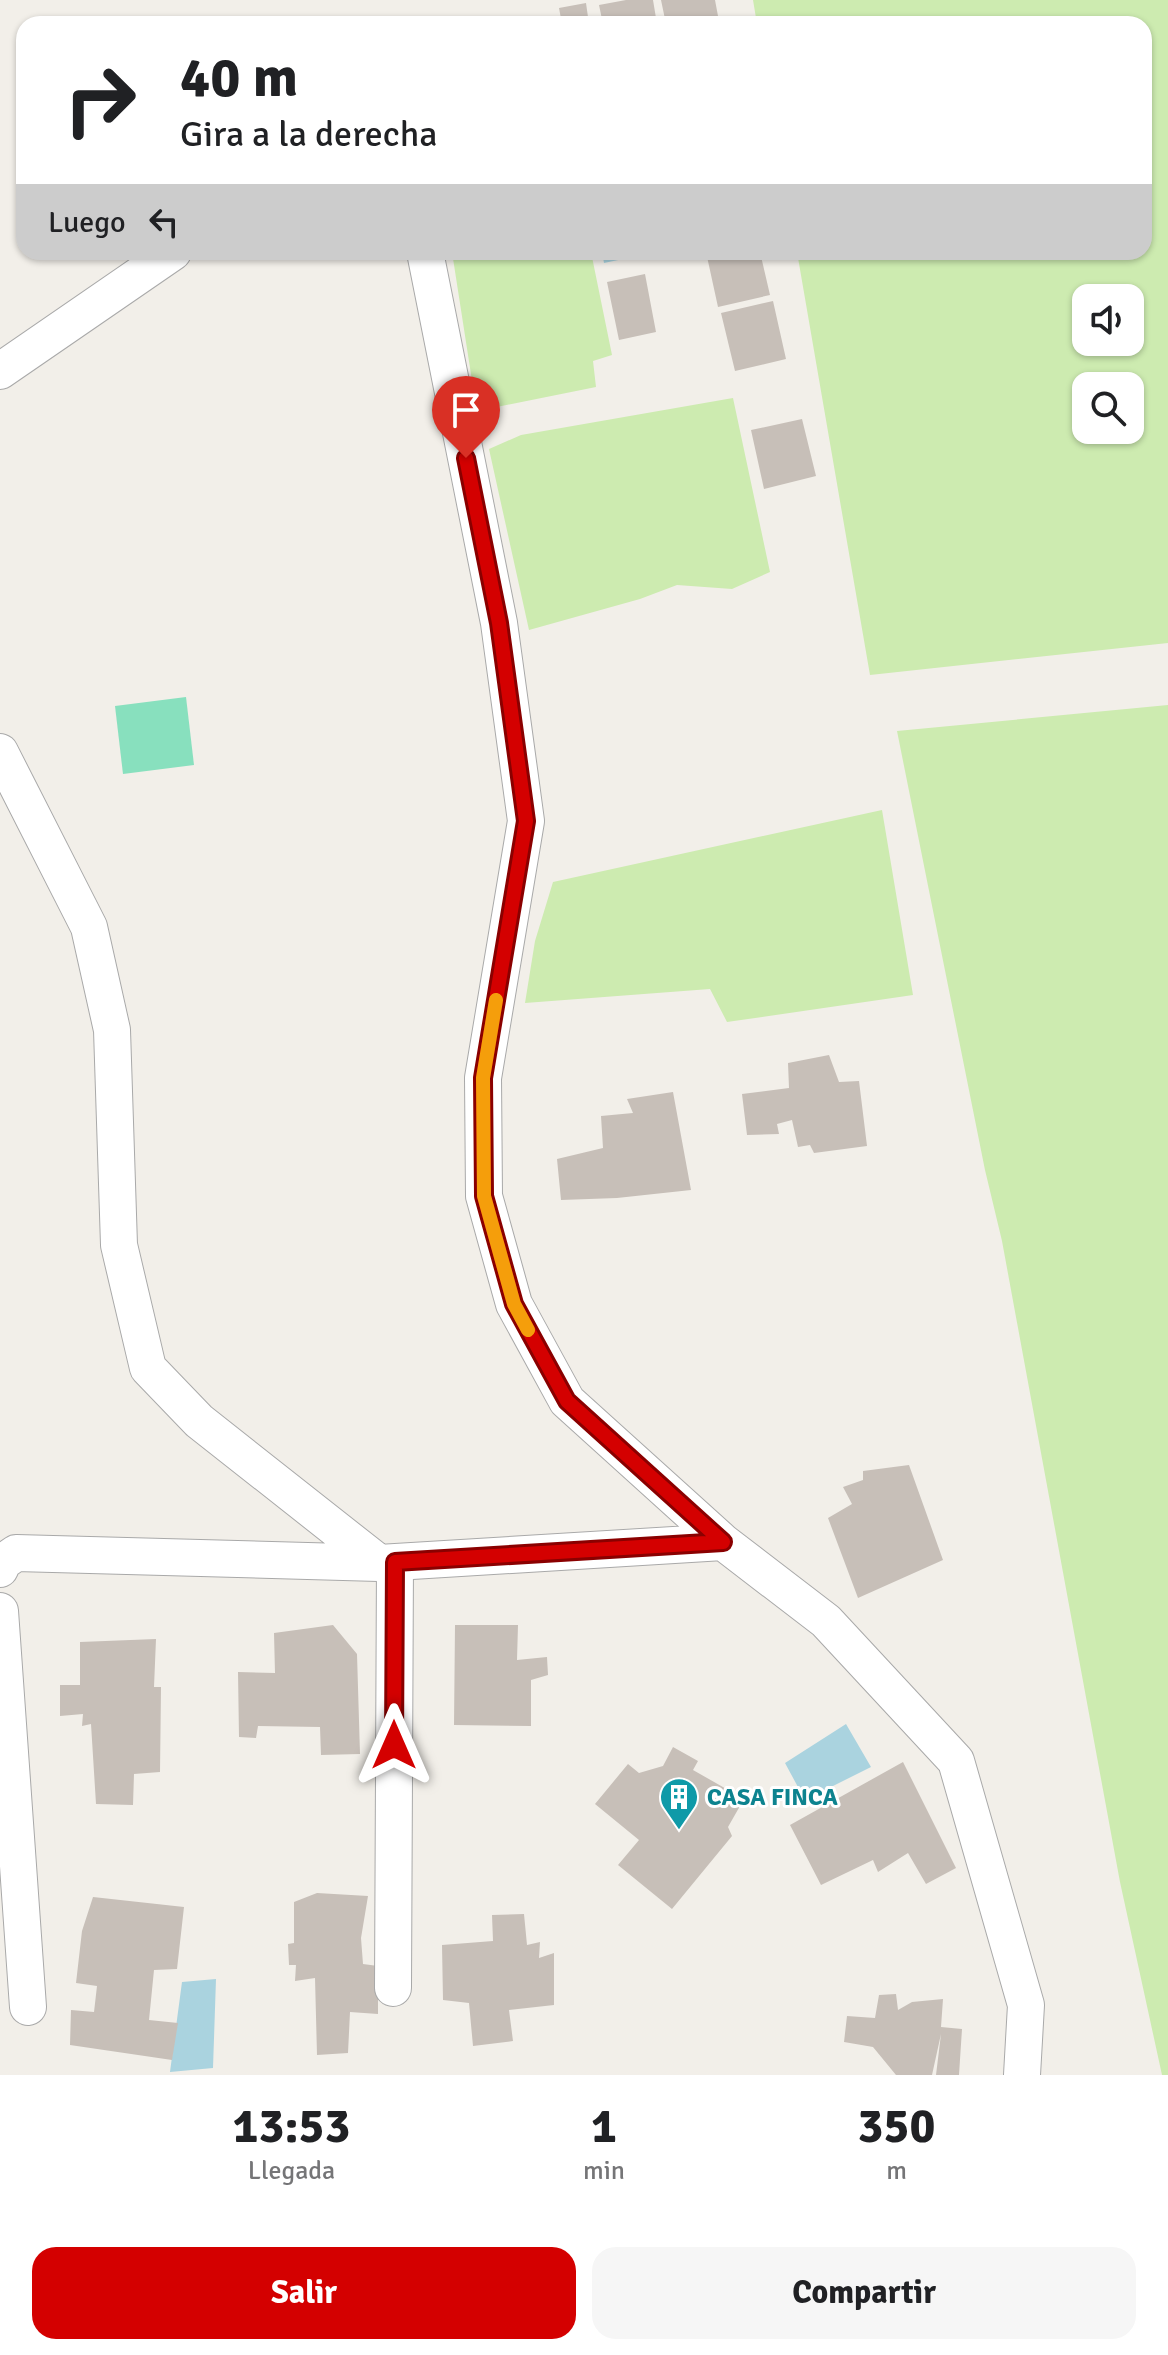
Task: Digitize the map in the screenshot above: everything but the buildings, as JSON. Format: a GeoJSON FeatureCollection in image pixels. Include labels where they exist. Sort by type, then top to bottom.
{"type":"FeatureCollection","features":[{"type":"Feature","properties":{"kind":"street"},"geometry":{"type":"LineString","coordinates":[[0,371],[161,260]]}},
{"type":"Feature","properties":{"kind":"street"},"geometry":{"type":"LineString","coordinates":[[427,260],[499,623],[526,821],[483,1078],[484,1196],[514,1304],[567,1401],[723,1542],[826,1621],[956,1761],[1026,2005],[1022,2075]]}},
{"type":"Feature","properties":{"kind":"street"},"geometry":{"type":"LineString","coordinates":[[0,752],[89,927],[112,1030],[119,1245],[148,1368],[199,1421],[387,1563]]}},
{"type":"Feature","properties":{"kind":"street"},"geometry":{"type":"LineString","coordinates":[[0,1569],[3,1562],[16,1553],[387,1563],[723,1542]]}},
{"type":"Feature","properties":{"kind":"street"},"geometry":{"type":"LineString","coordinates":[[387,1563],[393,1988]]}},
{"type":"Feature","properties":{"kind":"street"},"geometry":{"type":"LineString","coordinates":[[0,1611],[28,2007]]}},
{"type":"Feature","properties":{"kind":"green space"},"geometry":{"type":"Polygon","coordinates":[[[753,0],[1168,0],[1168,643],[870,675],[798,260],[1152,260],[1152,16],[756,16],[753,0]]]}},
{"type":"Feature","properties":{"kind":"green space"},"geometry":{"type":"Polygon","coordinates":[[[453,260],[593,260],[612,355],[593,361],[596,387],[487,409],[475,400],[453,260]]]}},
{"type":"Feature","properties":{"kind":"green space"},"geometry":{"type":"Polygon","coordinates":[[[733,398],[770,572],[732,589],[677,585],[640,599],[529,630],[489,449],[521,435],[733,398]]]}},
{"type":"Feature","properties":{"kind":"green space"},"geometry":{"type":"Polygon","coordinates":[[[186,697],[194,765],[123,774],[115,706],[186,697]]]}},
{"type":"Feature","properties":{"kind":"green space"},"geometry":{"type":"Polygon","coordinates":[[[1168,705],[1168,2075],[1162,2075],[1120,1882],[1002,1241],[897,731],[1168,705]]]}},
{"type":"Feature","properties":{"kind":"green space"},"geometry":{"type":"Polygon","coordinates":[[[882,810],[913,995],[727,1022],[710,989],[525,1003],[535,941],[553,882],[882,810]]]}},
{"type":"Feature","properties":{"kind":"water"},"geometry":{"type":"Polygon","coordinates":[[[846,1724],[871,1767],[805,1800],[785,1763],[846,1724]]]}},
{"type":"Feature","properties":{"kind":"water"},"geometry":{"type":"Polygon","coordinates":[[[216,1979],[213,2068],[170,2072],[182,1982],[216,1979]]]}},
{"type":"Feature","properties":{"kind":"slow traffic"},"geometry":{"type":"LineString","coordinates":[[496,1000],[483,1078],[484,1196],[514,1304],[528,1330]]}},
{"type":"Feature","properties":{"kind":"place","name":"CASA FINCA"},"geometry":{"type":"Point","coordinates":[679,1831]}},
{"type":"Feature","properties":{"kind":"route"},"geometry":{"type":"LineString","coordinates":[[394,1745],[395,1562],[723,1542],[567,1401],[514,1304],[484,1196],[483,1078],[526,821],[499,623],[466,458]]}}]}
